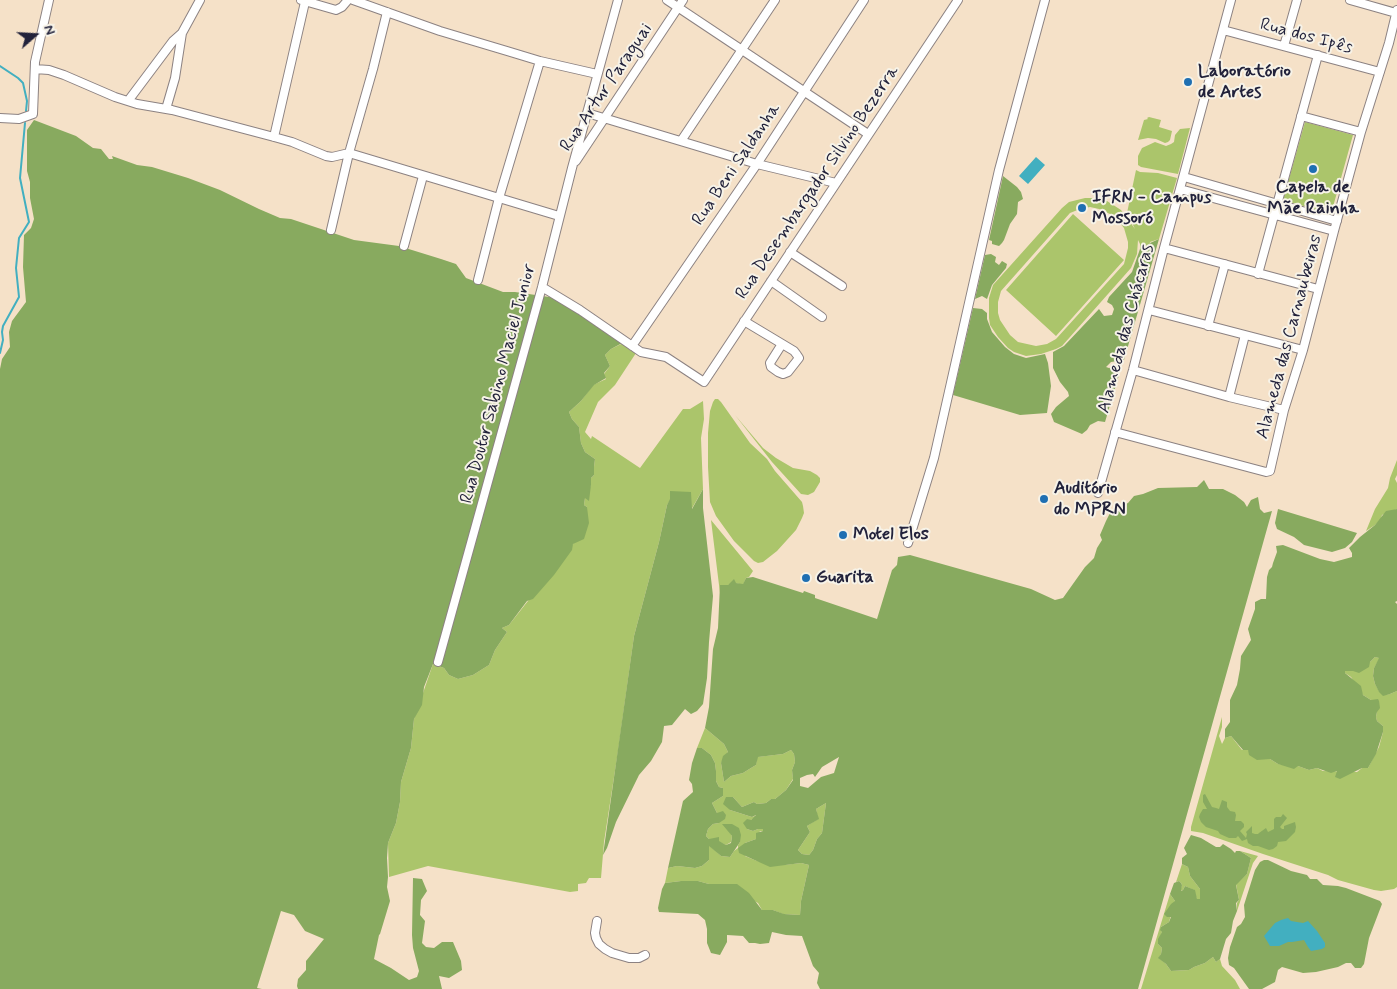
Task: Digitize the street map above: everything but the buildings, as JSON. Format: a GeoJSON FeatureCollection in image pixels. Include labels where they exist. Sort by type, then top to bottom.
{"type":"FeatureCollection","features":[{"type":"Feature","properties":{"kind":"street"},"geometry":{"type":"LineString","coordinates":[[0,118],[19,119],[33,114],[36,52],[48,0]]}},
{"type":"Feature","properties":{"kind":"street"},"geometry":{"type":"LineString","coordinates":[[128,101],[173,41],[182,33],[200,0]]}},
{"type":"Feature","properties":{"kind":"street"},"geometry":{"type":"LineString","coordinates":[[274,137],[303,1],[336,10],[348,0]]}},
{"type":"Feature","properties":{"kind":"street"},"geometry":{"type":"LineString","coordinates":[[353,0],[440,30],[540,61],[597,74]]}},
{"type":"Feature","properties":{"kind":"street","name":"Rua Doutor Sabino Maciel Junior"},"geometry":{"type":"LineString","coordinates":[[438,662],[542,287],[586,113],[618,0]]}},
{"type":"Feature","properties":{"kind":"street"},"geometry":{"type":"LineString","coordinates":[[667,0],[868,134]]}},
{"type":"Feature","properties":{"kind":"street","name":"Rua Artur Paraguai"},"geometry":{"type":"LineString","coordinates":[[572,168],[683,0]]}},
{"type":"Feature","properties":{"kind":"street"},"geometry":{"type":"LineString","coordinates":[[681,141],[775,0]]}},
{"type":"Feature","properties":{"kind":"street","name":"Rua Beni Saldanha"},"geometry":{"type":"LineString","coordinates":[[632,346],[757,164],[864,0]]}},
{"type":"Feature","properties":{"kind":"street","name":"Rua Desembargador Silvino Bezerra"},"geometry":{"type":"LineString","coordinates":[[632,346],[640,352],[666,357],[704,382],[958,0]]}},
{"type":"Feature","properties":{"kind":"street"},"geometry":{"type":"LineString","coordinates":[[908,543],[934,458],[999,170],[1045,0]]}},
{"type":"Feature","properties":{"kind":"street","name":"Alameda das Chácaras"},"geometry":{"type":"LineString","coordinates":[[1098,493],[1133,370],[1231,0]]}},
{"type":"Feature","properties":{"kind":"street"},"geometry":{"type":"LineString","coordinates":[[1284,46],[1297,0]]}},
{"type":"Feature","properties":{"kind":"street"},"geometry":{"type":"LineString","coordinates":[[1350,0],[1397,11]]}},
{"type":"Feature","properties":{"kind":"street","name":"Alameda das Carnaubeiras"},"geometry":{"type":"LineString","coordinates":[[1114,432],[1266,472],[1270,471],[1284,410],[1303,350],[1361,132],[1397,11]]}},
{"type":"Feature","properties":{"kind":"street"},"geometry":{"type":"LineString","coordinates":[[331,230],[349,153],[387,12]]}},
{"type":"Feature","properties":{"kind":"street","name":"Rua dos Ipês"},"geometry":{"type":"LineString","coordinates":[[1223,30],[1380,72]]}},
{"type":"Feature","properties":{"kind":"street"},"geometry":{"type":"LineString","coordinates":[[166,109],[175,78],[182,33]]}},
{"type":"Feature","properties":{"kind":"street"},"geometry":{"type":"LineString","coordinates":[[1258,274],[1318,55]]}},
{"type":"Feature","properties":{"kind":"street"},"geometry":{"type":"LineString","coordinates":[[478,280],[499,198],[540,61]]}},
{"type":"Feature","properties":{"kind":"street"},"geometry":{"type":"LineString","coordinates":[[35,69],[49,70],[64,75],[128,101],[274,137],[326,156],[332,157],[349,153],[559,216]]}},
{"type":"Feature","properties":{"kind":"street"},"geometry":{"type":"LineString","coordinates":[[586,113],[757,164],[836,183]]}},
{"type":"Feature","properties":{"kind":"street"},"geometry":{"type":"LineString","coordinates":[[1301,116],[1361,132]]}},
{"type":"Feature","properties":{"kind":"street"},"geometry":{"type":"LineString","coordinates":[[404,246],[423,176]]}},
{"type":"Feature","properties":{"kind":"street"},"geometry":{"type":"LineString","coordinates":[[1184,177],[1337,221]]}},
{"type":"Feature","properties":{"kind":"street"},"geometry":{"type":"LineString","coordinates":[[1180,190],[1334,231]]}},
{"type":"Feature","properties":{"kind":"street"},"geometry":{"type":"LineString","coordinates":[[1164,248],[1318,289]]}},
{"type":"Feature","properties":{"kind":"street"},"geometry":{"type":"LineString","coordinates":[[790,252],[842,286]]}},
{"type":"Feature","properties":{"kind":"street"},"geometry":{"type":"LineString","coordinates":[[1208,326],[1225,264]]}},
{"type":"Feature","properties":{"kind":"street"},"geometry":{"type":"LineString","coordinates":[[771,281],[822,317]]}},
{"type":"Feature","properties":{"kind":"street"},"geometry":{"type":"LineString","coordinates":[[542,287],[580,310],[632,346]]}},
{"type":"Feature","properties":{"kind":"street"},"geometry":{"type":"LineString","coordinates":[[1149,310],[1303,350]]}},
{"type":"Feature","properties":{"kind":"street"},"geometry":{"type":"LineString","coordinates":[[744,321],[782,344]]}},
{"type":"Feature","properties":{"kind":"street"},"geometry":{"type":"LineString","coordinates":[[1229,397],[1245,336]]}},
{"type":"Feature","properties":{"kind":"street"},"geometry":{"type":"LineString","coordinates":[[1133,370],[1229,397],[1284,410]]}},
{"type":"Feature","properties":{"kind":"street"},"geometry":{"type":"LineString","coordinates":[[597,921],[596,938],[605,949],[629,958],[639,958],[645,955]]}},
{"type":"Feature","properties":{"kind":"green space"},"geometry":{"type":"Polygon","coordinates":[[[1149,117],[1161,120],[1159,127],[1172,131],[1168,142],[1165,143],[1148,138],[1138,140],[1144,120],[1149,117]]]}},
{"type":"Feature","properties":{"kind":"green space"},"geometry":{"type":"Polygon","coordinates":[[[34,120],[76,136],[93,148],[101,149],[109,159],[113,159],[112,156],[137,165],[152,167],[188,178],[220,190],[280,218],[291,219],[354,240],[399,246],[441,259],[456,264],[466,278],[503,292],[556,298],[624,342],[611,349],[605,355],[610,366],[604,373],[606,378],[594,385],[569,412],[579,427],[581,443],[585,452],[595,459],[589,501],[585,498],[584,505],[587,507],[589,523],[584,539],[573,544],[572,550],[554,575],[533,599],[527,601],[509,625],[502,628],[507,632],[495,650],[489,665],[473,675],[458,679],[449,675],[444,668],[433,664],[424,687],[422,705],[414,719],[411,748],[401,782],[396,823],[388,843],[387,887],[390,901],[379,935],[374,959],[409,980],[417,977],[419,971],[412,935],[413,878],[422,879],[427,891],[421,900],[420,915],[425,921],[422,943],[426,947],[434,948],[442,942],[453,942],[461,961],[462,970],[449,978],[439,976],[442,989],[298,989],[298,979],[306,970],[306,961],[324,939],[305,931],[294,915],[281,911],[257,988],[262,989],[0,989],[0,369],[2,359],[10,347],[9,332],[12,321],[26,302],[23,267],[24,235],[31,228],[34,219],[27,171],[27,130],[34,120]]]}},
{"type":"Feature","properties":{"kind":"green space"},"geometry":{"type":"Polygon","coordinates":[[[1305,122],[1353,135],[1331,214],[1283,200],[1305,122]]]}},
{"type":"Feature","properties":{"kind":"green space"},"geometry":{"type":"Polygon","coordinates":[[[1190,128],[1178,174],[1138,165],[1138,156],[1142,148],[1155,142],[1166,146],[1171,144],[1174,142],[1175,135],[1180,129],[1190,128]]]}},
{"type":"Feature","properties":{"kind":"green space"},"geometry":{"type":"Polygon","coordinates":[[[1136,170],[1177,178],[1159,239],[1150,242],[1149,247],[1145,249],[1140,249],[1138,240],[1137,254],[1131,268],[1062,346],[1041,354],[1026,356],[1008,348],[990,325],[989,298],[993,285],[1069,202],[1085,198],[1098,198],[1107,201],[1121,210],[1135,229],[1127,213],[1136,170]],[[1090,207],[1070,213],[1001,291],[998,302],[1000,320],[1010,335],[1018,342],[1036,346],[1047,344],[1056,339],[1124,264],[1128,242],[1124,228],[1115,217],[1090,207]]]}},
{"type":"Feature","properties":{"kind":"green space"},"geometry":{"type":"Polygon","coordinates":[[[1003,176],[1017,187],[1023,199],[1018,202],[1017,214],[999,246],[992,244],[992,241],[989,240],[1003,176]]]}},
{"type":"Feature","properties":{"kind":"green space"},"geometry":{"type":"Polygon","coordinates":[[[1073,214],[1124,260],[1056,336],[1006,290],[1073,214]]]}},
{"type":"Feature","properties":{"kind":"green space"},"geometry":{"type":"Polygon","coordinates":[[[1159,239],[1124,360],[1111,362],[1106,367],[1113,367],[1119,375],[1105,422],[1098,421],[1090,425],[1082,434],[1054,422],[1051,414],[1069,396],[1053,368],[1053,352],[1064,346],[1099,309],[1104,316],[1112,315],[1114,309],[1107,302],[1109,297],[1132,272],[1140,249],[1149,247],[1150,243],[1159,239]]]}},
{"type":"Feature","properties":{"kind":"green space"},"geometry":{"type":"Polygon","coordinates":[[[991,254],[996,257],[995,262],[999,265],[1002,261],[1007,264],[1006,268],[992,285],[987,299],[982,296],[975,299],[985,255],[991,254]]]}},
{"type":"Feature","properties":{"kind":"green space"},"geometry":{"type":"Polygon","coordinates":[[[973,308],[982,309],[987,313],[987,319],[992,332],[1014,354],[1026,358],[1045,354],[1051,386],[1047,413],[1020,415],[953,395],[973,308]]]}},
{"type":"Feature","properties":{"kind":"green space"},"geometry":{"type":"Polygon","coordinates":[[[623,343],[636,353],[615,385],[598,402],[585,432],[591,439],[592,436],[640,468],[683,409],[690,409],[703,401],[704,419],[701,438],[703,489],[691,510],[691,492],[671,499],[667,505],[634,636],[604,842],[601,878],[589,878],[586,883],[578,884],[578,891],[570,892],[428,866],[389,877],[388,843],[396,823],[401,782],[411,748],[414,719],[433,664],[444,668],[449,675],[458,679],[473,675],[489,665],[495,650],[507,632],[502,628],[509,625],[573,544],[587,507],[584,505],[585,498],[591,485],[591,478],[594,475],[595,459],[585,452],[581,443],[579,427],[569,412],[581,401],[593,385],[606,379],[604,374],[610,366],[605,355],[611,349],[623,343]]]}},
{"type":"Feature","properties":{"kind":"green space"},"geometry":{"type":"Polygon","coordinates":[[[715,399],[721,402],[750,443],[767,459],[802,502],[804,513],[796,530],[777,551],[763,562],[758,563],[754,561],[734,541],[716,516],[710,502],[708,433],[710,411],[715,399]]]}},
{"type":"Feature","properties":{"kind":"green space"},"geometry":{"type":"Polygon","coordinates":[[[735,415],[763,448],[776,458],[793,468],[810,471],[817,475],[820,478],[820,482],[814,492],[808,495],[801,494],[772,462],[735,415]]]}},
{"type":"Feature","properties":{"kind":"green space"},"geometry":{"type":"Polygon","coordinates":[[[1397,460],[1397,475],[1395,479],[1397,483],[1397,509],[1382,515],[1375,525],[1366,531],[1375,509],[1388,488],[1397,460]]]}},
{"type":"Feature","properties":{"kind":"green space"},"geometry":{"type":"Polygon","coordinates":[[[1204,480],[1209,489],[1223,489],[1235,495],[1247,507],[1251,500],[1258,497],[1260,509],[1264,513],[1272,511],[1138,989],[820,989],[817,983],[819,973],[813,966],[802,936],[772,932],[769,943],[760,944],[749,943],[743,936],[727,935],[727,942],[720,955],[711,953],[707,943],[705,920],[698,914],[659,912],[658,908],[665,883],[698,881],[709,884],[737,884],[749,893],[762,910],[800,915],[809,865],[801,863],[770,867],[739,853],[738,848],[756,839],[756,833],[763,831],[763,829],[753,831],[747,829],[743,823],[747,819],[751,820],[756,815],[752,817],[730,810],[723,804],[726,797],[733,797],[742,807],[754,802],[757,804],[766,803],[771,799],[775,799],[786,790],[793,780],[792,770],[795,762],[794,754],[791,750],[783,754],[758,757],[756,765],[743,773],[731,776],[724,782],[721,763],[723,756],[728,752],[724,744],[705,728],[709,707],[713,649],[718,628],[720,585],[728,585],[734,579],[736,583],[743,584],[746,578],[753,577],[803,593],[804,591],[815,595],[815,598],[877,619],[892,570],[897,565],[898,557],[910,555],[1031,589],[1055,600],[1063,598],[1085,567],[1094,558],[1102,540],[1100,535],[1106,521],[1110,513],[1116,508],[1128,503],[1134,496],[1158,488],[1197,487],[1204,480]],[[839,757],[822,767],[815,777],[813,774],[800,778],[800,786],[808,788],[821,777],[834,773],[839,757]],[[826,803],[816,809],[819,819],[807,826],[810,832],[798,850],[802,854],[809,855],[822,833],[826,803]]]}},
{"type":"Feature","properties":{"kind":"green space"},"geometry":{"type":"Polygon","coordinates":[[[703,489],[703,508],[713,596],[707,678],[703,704],[697,711],[691,714],[685,709],[672,725],[664,726],[662,742],[651,761],[639,775],[616,822],[603,855],[634,636],[670,499],[670,491],[691,492],[692,509],[703,489]]]}},
{"type":"Feature","properties":{"kind":"green space"},"geometry":{"type":"Polygon","coordinates":[[[1278,509],[1357,533],[1352,542],[1345,548],[1332,552],[1304,545],[1294,537],[1277,529],[1275,523],[1278,509]]]}},
{"type":"Feature","properties":{"kind":"green space"},"geometry":{"type":"Polygon","coordinates":[[[1397,509],[1397,601],[1395,602],[1397,604],[1397,691],[1383,696],[1379,692],[1373,676],[1374,668],[1379,658],[1375,657],[1370,662],[1369,667],[1359,673],[1345,671],[1361,686],[1363,695],[1371,700],[1378,699],[1379,701],[1380,708],[1376,717],[1377,721],[1383,726],[1383,732],[1376,754],[1368,768],[1362,768],[1340,779],[1335,777],[1337,771],[1331,773],[1317,768],[1309,770],[1298,766],[1294,769],[1278,764],[1270,759],[1257,760],[1249,755],[1248,750],[1243,750],[1231,736],[1225,738],[1225,729],[1230,722],[1230,700],[1237,685],[1241,656],[1251,640],[1248,629],[1255,609],[1255,602],[1266,599],[1267,577],[1277,552],[1276,546],[1283,545],[1320,559],[1334,562],[1352,557],[1349,548],[1375,525],[1386,511],[1397,509]]]}},
{"type":"Feature","properties":{"kind":"green space"},"geometry":{"type":"Polygon","coordinates":[[[711,520],[753,571],[746,578],[743,585],[736,583],[728,585],[720,588],[720,593],[711,520]]]}},
{"type":"Feature","properties":{"kind":"green space"},"geometry":{"type":"Polygon","coordinates":[[[1375,657],[1380,658],[1374,668],[1373,676],[1379,691],[1383,695],[1397,691],[1397,887],[1381,891],[1374,890],[1338,880],[1203,833],[1191,831],[1222,717],[1222,727],[1219,736],[1222,744],[1225,738],[1231,736],[1242,750],[1248,750],[1257,759],[1270,759],[1278,764],[1298,766],[1309,770],[1317,768],[1323,771],[1357,772],[1362,768],[1368,768],[1379,747],[1383,726],[1377,721],[1377,712],[1371,700],[1363,695],[1345,671],[1353,671],[1370,662],[1375,657]]]}},
{"type":"Feature","properties":{"kind":"green space"},"geometry":{"type":"Polygon","coordinates":[[[705,728],[724,744],[728,752],[721,763],[724,782],[731,776],[743,773],[756,765],[757,757],[783,754],[791,750],[794,754],[793,779],[786,790],[775,799],[771,799],[766,803],[757,804],[754,802],[742,807],[733,797],[727,797],[730,810],[752,817],[758,815],[751,820],[747,829],[753,831],[763,829],[764,831],[760,831],[756,839],[745,843],[745,856],[757,861],[784,865],[801,863],[809,865],[800,915],[762,910],[758,903],[721,885],[698,881],[665,883],[668,868],[677,866],[695,868],[702,866],[709,860],[709,845],[721,856],[730,857],[738,848],[740,842],[729,831],[732,836],[731,842],[726,845],[709,839],[706,836],[708,829],[713,824],[719,823],[712,803],[723,796],[723,788],[719,787],[716,781],[715,763],[711,755],[702,748],[697,748],[705,728]]]}},
{"type":"Feature","properties":{"kind":"green space"},"geometry":{"type":"Polygon","coordinates":[[[697,748],[702,748],[711,755],[715,763],[716,781],[719,787],[723,788],[723,796],[712,803],[717,813],[723,811],[726,815],[725,819],[713,824],[708,829],[706,836],[709,839],[719,837],[719,841],[726,845],[731,843],[732,836],[722,824],[732,824],[739,828],[740,842],[730,857],[721,856],[709,846],[709,860],[702,866],[695,868],[677,866],[668,868],[683,801],[693,792],[692,784],[689,780],[697,748]]]}},
{"type":"Feature","properties":{"kind":"green space"},"geometry":{"type":"Polygon","coordinates":[[[1205,794],[1212,807],[1219,809],[1222,800],[1227,802],[1227,807],[1230,811],[1235,812],[1235,821],[1241,821],[1244,824],[1240,831],[1246,838],[1246,832],[1252,826],[1252,833],[1255,834],[1266,828],[1268,832],[1274,829],[1274,819],[1281,817],[1283,814],[1287,818],[1280,827],[1284,829],[1284,826],[1295,822],[1295,832],[1286,841],[1278,842],[1277,846],[1269,850],[1253,846],[1248,843],[1247,839],[1242,841],[1238,836],[1236,838],[1229,838],[1218,831],[1206,827],[1201,822],[1200,814],[1203,809],[1207,809],[1203,802],[1203,795],[1205,794]]]}},
{"type":"Feature","properties":{"kind":"green space"},"geometry":{"type":"Polygon","coordinates":[[[826,803],[822,833],[809,855],[802,854],[798,850],[810,832],[807,826],[818,819],[816,809],[826,803]]]}},
{"type":"Feature","properties":{"kind":"green space"},"geometry":{"type":"Polygon","coordinates":[[[1191,835],[1201,838],[1216,847],[1220,847],[1223,844],[1235,853],[1240,851],[1251,858],[1247,874],[1236,885],[1239,900],[1236,903],[1237,911],[1231,933],[1226,939],[1220,959],[1216,962],[1213,957],[1189,970],[1171,971],[1158,958],[1162,948],[1158,944],[1158,939],[1162,932],[1160,930],[1161,927],[1169,922],[1171,917],[1167,917],[1164,914],[1175,901],[1170,894],[1174,883],[1179,881],[1181,883],[1181,891],[1185,886],[1195,890],[1197,899],[1200,899],[1200,889],[1190,876],[1188,867],[1182,864],[1182,858],[1187,854],[1184,848],[1191,835]]]}},
{"type":"Feature","properties":{"kind":"green space"},"geometry":{"type":"Polygon","coordinates":[[[1240,851],[1258,856],[1253,863],[1237,911],[1239,900],[1236,884],[1247,874],[1251,858],[1240,851]]]}},
{"type":"Feature","properties":{"kind":"green space"},"geometry":{"type":"Polygon","coordinates":[[[1264,860],[1307,875],[1310,879],[1317,879],[1323,885],[1346,888],[1380,901],[1382,904],[1369,938],[1364,964],[1361,968],[1355,968],[1351,963],[1346,963],[1338,967],[1303,973],[1282,967],[1278,970],[1275,982],[1262,989],[1249,989],[1234,968],[1229,965],[1228,958],[1237,927],[1245,917],[1244,905],[1255,870],[1260,862],[1264,860]]]}},
{"type":"Feature","properties":{"kind":"green space"},"geometry":{"type":"Polygon","coordinates":[[[1182,864],[1188,867],[1190,876],[1200,889],[1200,900],[1197,900],[1194,890],[1185,886],[1180,891],[1182,885],[1179,881],[1176,882],[1182,864]]]}},
{"type":"Feature","properties":{"kind":"green space"},"geometry":{"type":"Polygon","coordinates":[[[1170,894],[1175,901],[1169,922],[1161,927],[1162,932],[1158,944],[1162,948],[1159,958],[1171,971],[1189,970],[1213,957],[1216,962],[1220,959],[1222,966],[1235,980],[1240,989],[1141,989],[1170,894]]]}},
{"type":"Feature","properties":{"kind":"water"},"geometry":{"type":"Polygon","coordinates":[[[1036,157],[1045,165],[1028,184],[1019,176],[1036,157]]]}},
{"type":"Feature","properties":{"kind":"water"},"geometry":{"type":"Polygon","coordinates":[[[1288,918],[1291,921],[1303,923],[1308,921],[1325,943],[1325,947],[1311,951],[1304,940],[1288,942],[1279,946],[1270,946],[1264,936],[1275,923],[1288,918]]]}},
{"type":"Feature","properties":{"kind":"waterway"},"geometry":{"type":"LineString","coordinates":[[0,66],[23,83],[27,101],[26,111]]}},
{"type":"Feature","properties":{"kind":"waterway"},"geometry":{"type":"LineString","coordinates":[[0,353],[3,340],[3,326],[19,297],[16,268],[19,238],[29,222],[20,178],[25,123]]}},
{"type":"Feature","properties":{"kind":"place","name":"Laboratório de Artes"},"geometry":{"type":"Point","coordinates":[1188,82]}},
{"type":"Feature","properties":{"kind":"place","name":"Capela de Mãe Rainha"},"geometry":{"type":"Point","coordinates":[1313,169]}},
{"type":"Feature","properties":{"kind":"place","name":"IFRN - Campus Mossoró"},"geometry":{"type":"Point","coordinates":[1082,208]}},
{"type":"Feature","properties":{"kind":"place","name":"Auditório do MPRN"},"geometry":{"type":"Point","coordinates":[1044,499]}},
{"type":"Feature","properties":{"kind":"place","name":"Motel Elos"},"geometry":{"type":"Point","coordinates":[843,535]}},
{"type":"Feature","properties":{"kind":"place","name":"Guarita"},"geometry":{"type":"Point","coordinates":[806,578]}}]}
